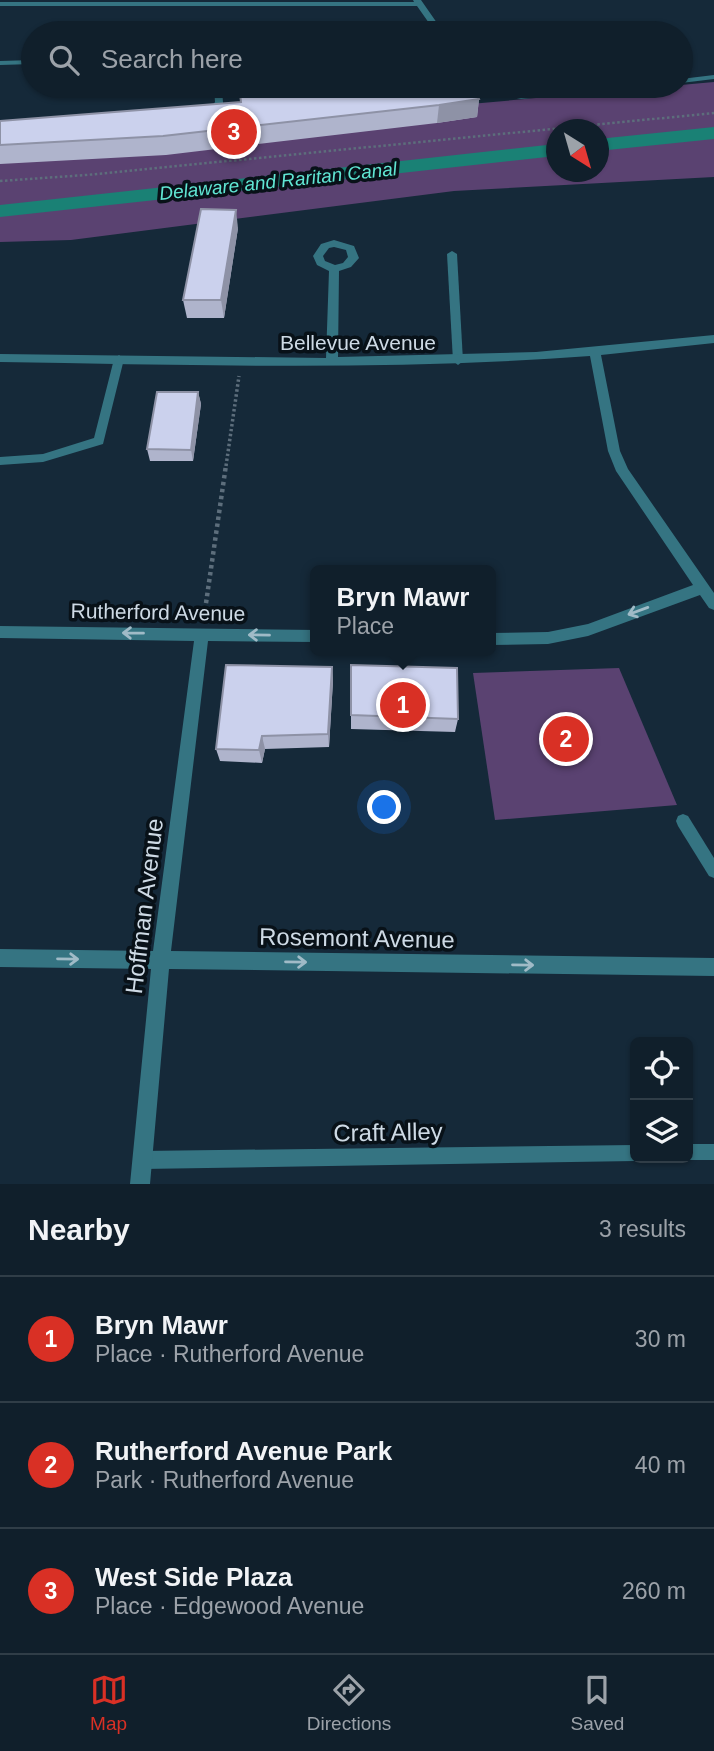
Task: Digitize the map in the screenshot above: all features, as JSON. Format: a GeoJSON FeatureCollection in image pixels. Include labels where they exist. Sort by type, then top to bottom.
{"type":"FeatureCollection","features":[{"type":"Feature","properties":{"kind":"street"},"geometry":{"type":"LineString","coordinates":[[0,4],[417,2],[431,21]]}},
{"type":"Feature","properties":{"kind":"street"},"geometry":{"type":"LineString","coordinates":[[332,360],[334,269]]}},
{"type":"Feature","properties":{"kind":"street","name":"Bellevue Avenue"},"geometry":{"type":"LineString","coordinates":[[0,358],[458,361],[595,354],[714,339]]}},
{"type":"Feature","properties":{"kind":"street"},"geometry":{"type":"LineString","coordinates":[[595,354],[614,451],[622,471],[714,604]]}},
{"type":"Feature","properties":{"kind":"street"},"geometry":{"type":"LineString","coordinates":[[496,639],[548,638],[588,630],[702,587]]}},
{"type":"Feature","properties":{"kind":"street","name":"Rutherford Avenue"},"geometry":{"type":"LineString","coordinates":[[0,632],[310,636]]}},
{"type":"Feature","properties":{"kind":"street","name":"Hoffman Avenue"},"geometry":{"type":"LineString","coordinates":[[140,1184],[161,960],[202,634]]}},
{"type":"Feature","properties":{"kind":"street","name":"Rosemont Avenue"},"geometry":{"type":"LineString","coordinates":[[0,958],[714,967]]}},
{"type":"Feature","properties":{"kind":"lane"},"geometry":{"type":"LineString","coordinates":[[0,63],[21,62]]}},
{"type":"Feature","properties":{"kind":"lane"},"geometry":{"type":"LineString","coordinates":[[693,80],[714,77]]}},
{"type":"Feature","properties":{"kind":"lane"},"geometry":{"type":"LineString","coordinates":[[187,110],[215,107],[219,103],[219,98]]}},
{"type":"Feature","properties":{"kind":"lane"},"geometry":{"type":"LineString","coordinates":[[452,254],[458,361]]}},
{"type":"Feature","properties":{"kind":"lane"},"geometry":{"type":"LineString","coordinates":[[0,461],[43,458],[99,441],[119,359]]}},
{"type":"Feature","properties":{"kind":"lane"},"geometry":{"type":"LineString","coordinates":[[683,821],[714,871]]}},
{"type":"Feature","properties":{"kind":"lane"},"geometry":{"type":"LineString","coordinates":[[693,1152],[714,1152]]}},
{"type":"Feature","properties":{"kind":"lane","name":"Craft Alley"},"geometry":{"type":"LineString","coordinates":[[142,1160],[630,1153]]}},
{"type":"Feature","properties":{"kind":"path"},"geometry":{"type":"LineString","coordinates":[[0,181],[86,176],[714,113]]}},
{"type":"Feature","properties":{"kind":"path"},"geometry":{"type":"LineString","coordinates":[[202,634],[241,361]]}},
{"type":"Feature","properties":{"kind":"shaded area"},"geometry":{"type":"Polygon","coordinates":[[[714,82],[714,177],[454,191],[71,240],[0,242],[0,159],[537,98],[693,98],[693,84],[714,82]]]}},
{"type":"Feature","properties":{"kind":"shaded area"},"geometry":{"type":"Polygon","coordinates":[[[619,668],[677,805],[495,820],[473,673],[619,668]]]}},
{"type":"Feature","properties":{"kind":"building"},"geometry":{"type":"Polygon","coordinates":[[[240,98],[479,99],[163,136],[0,145],[0,121],[241,102],[240,98]]]}},
{"type":"Feature","properties":{"kind":"building"},"geometry":{"type":"Polygon","coordinates":[[[201,209],[236,210],[221,300],[183,300],[201,209]]]}},
{"type":"Feature","properties":{"kind":"building"},"geometry":{"type":"Polygon","coordinates":[[[157,392],[198,392],[191,450],[147,449],[157,392]]]}},
{"type":"Feature","properties":{"kind":"building"},"geometry":{"type":"Polygon","coordinates":[[[226,665],[332,667],[328,734],[262,736],[259,750],[216,749],[226,665]]]}},
{"type":"Feature","properties":{"kind":"building"},"geometry":{"type":"Polygon","coordinates":[[[351,665],[457,668],[458,719],[351,715],[351,665]]]}},
{"type":"Feature","properties":{"kind":"waterway","name":"Delaware and Raritan Canal"},"geometry":{"type":"LineString","coordinates":[[609,144],[714,133]]}},
{"type":"Feature","properties":{"kind":"waterway","name":"Delaware and Raritan Canal"},"geometry":{"type":"LineString","coordinates":[[0,211],[546,151]]}},
{"type":"Feature","properties":{"kind":"place","name":"West Side Plaza"},"geometry":{"type":"Point","coordinates":[234,132]}},
{"type":"Feature","properties":{"kind":"place","name":"Bryn Mawr"},"geometry":{"type":"Point","coordinates":[403,705]}},
{"type":"Feature","properties":{"kind":"place","name":"Rutherford Avenue Park"},"geometry":{"type":"Point","coordinates":[566,739]}}]}
